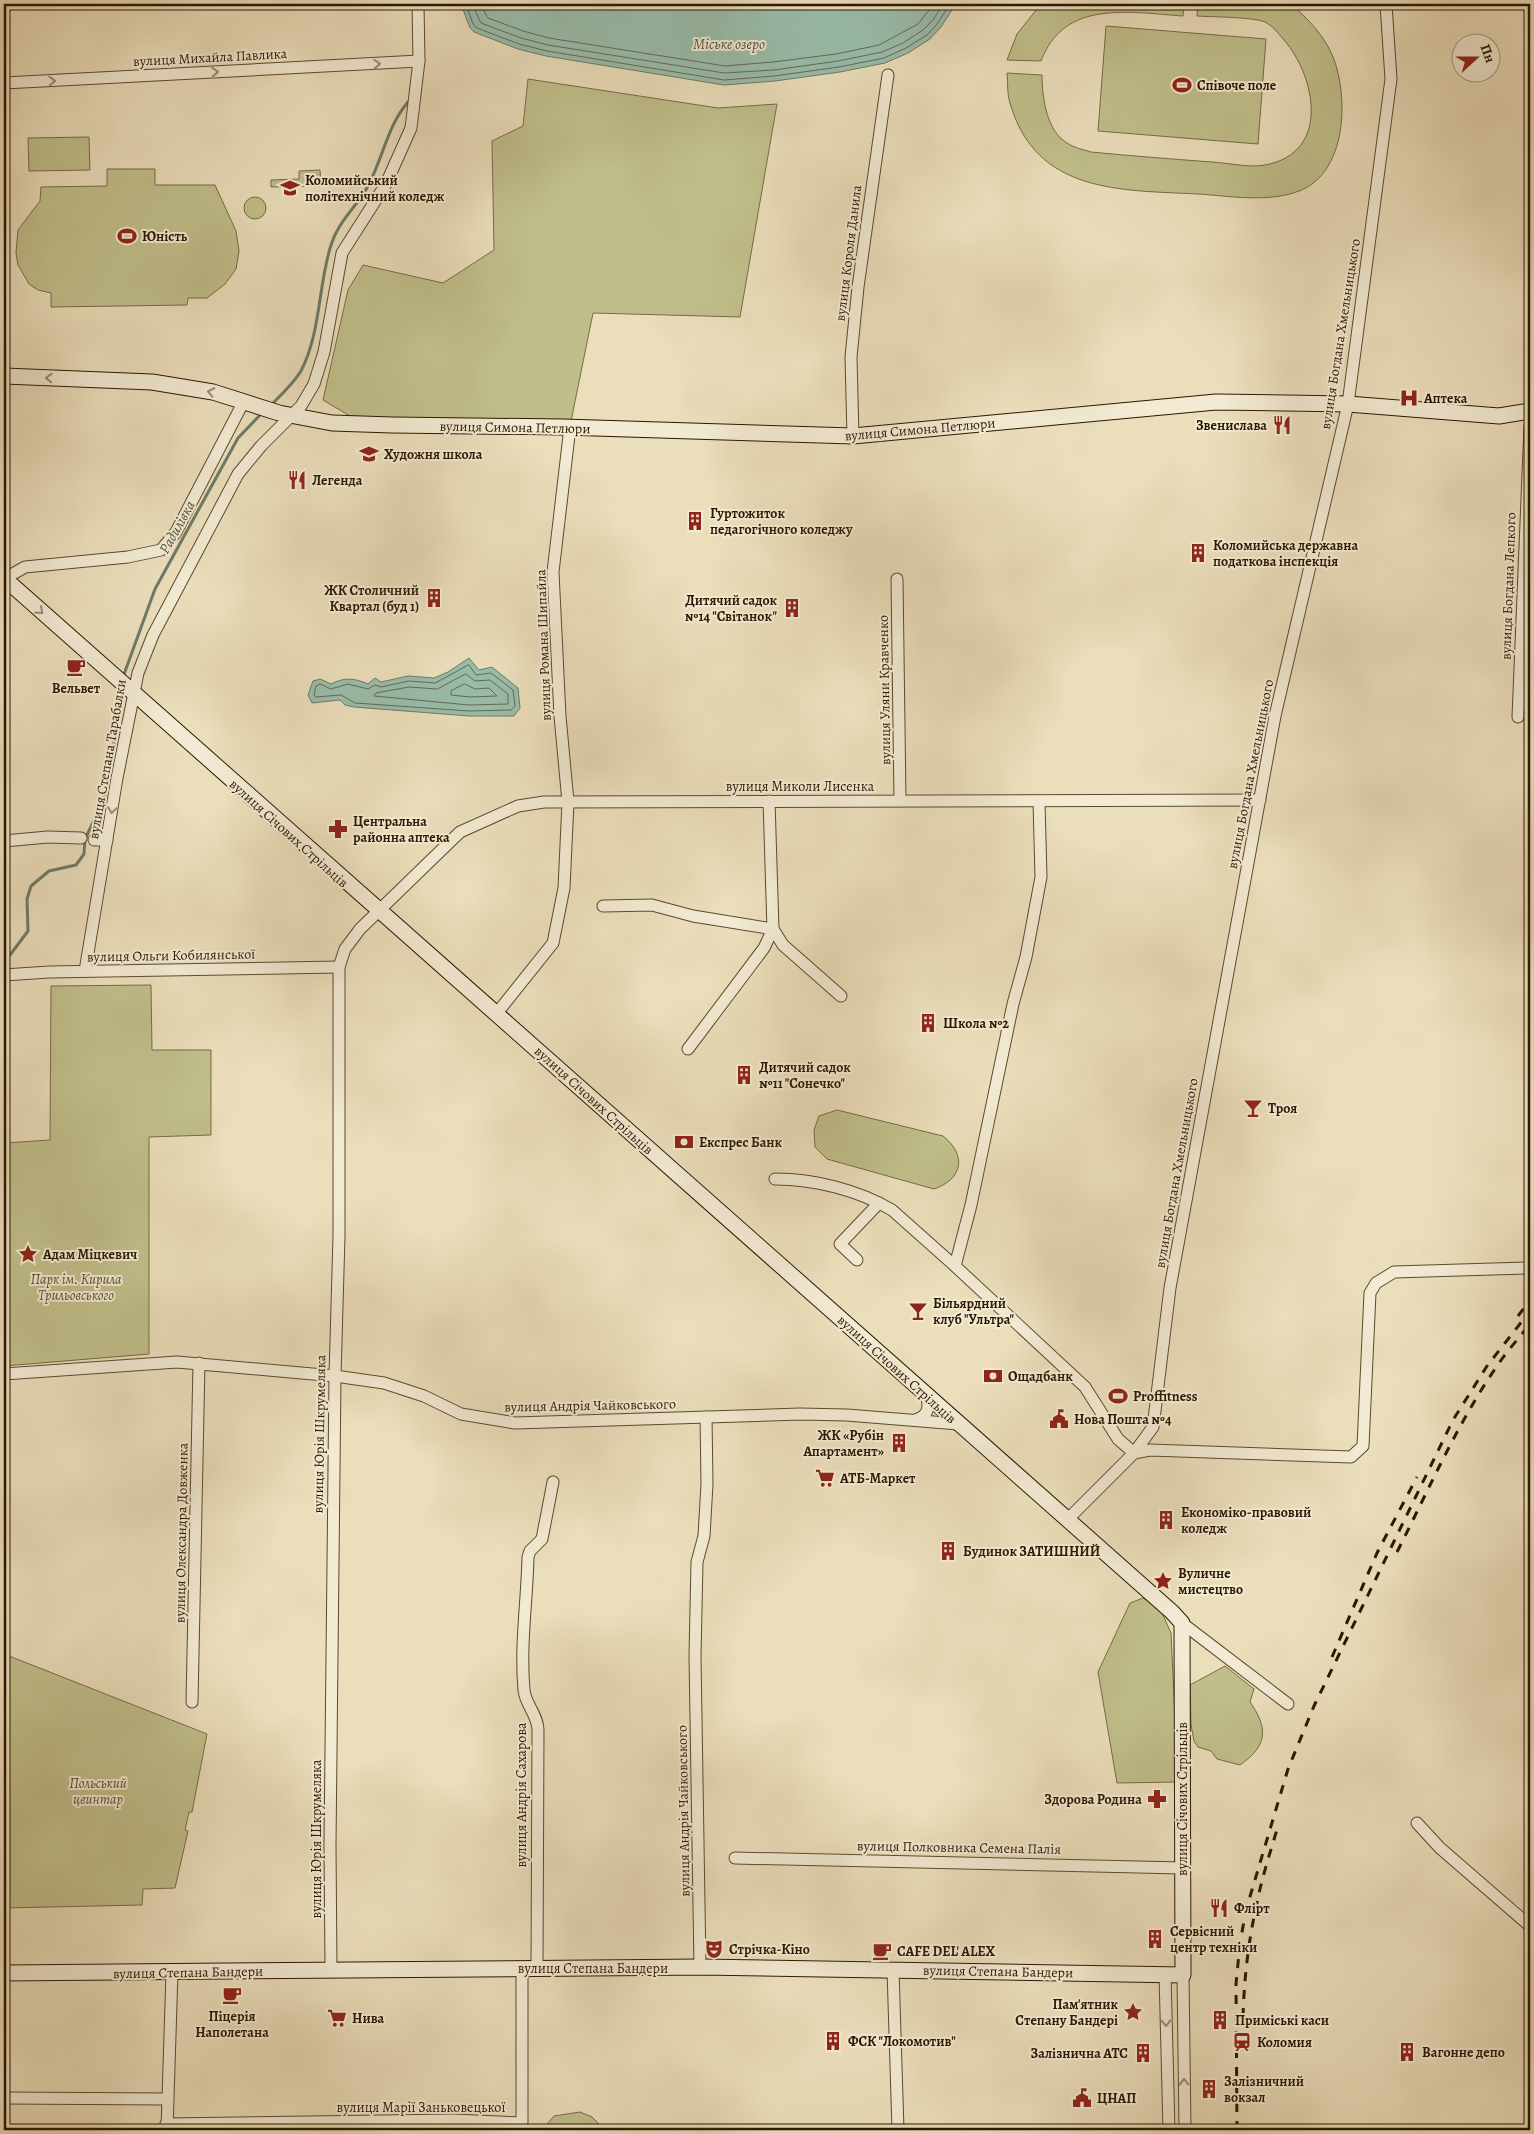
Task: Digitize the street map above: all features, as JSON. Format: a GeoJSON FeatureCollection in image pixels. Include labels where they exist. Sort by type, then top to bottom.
{"type":"FeatureCollection","features":[{"type":"Feature","properties":{"kind":"street"},"geometry":{"type":"LineString","coordinates":[[418,4],[419,61]]}},
{"type":"Feature","properties":{"kind":"street","name":"вулиця Богдана Хмельницького"},"geometry":{"type":"LineString","coordinates":[[1068,1519],[1134,1453],[1153,1427],[1170,1288],[1274,716],[1348,404],[1391,79],[1386,4]]}},
{"type":"Feature","properties":{"kind":"street","name":"вулиця Михайла Павлика"},"geometry":{"type":"LineString","coordinates":[[4,83],[419,61]]}},
{"type":"Feature","properties":{"kind":"street","name":"вулиця Степана Тарабалки"},"geometry":{"type":"LineString","coordinates":[[86,971],[107,840],[126,687],[138,673],[153,634],[238,474],[286,414],[307,398],[318,372],[337,292],[342,253],[386,184],[406,142],[414,115],[419,61]]}},
{"type":"Feature","properties":{"kind":"street","name":"вулиця Короля Данила"},"geometry":{"type":"LineString","coordinates":[[853,436],[851,357],[858,287],[888,75]]}},
{"type":"Feature","properties":{"kind":"street"},"geometry":{"type":"LineString","coordinates":[[4,376],[152,382],[213,392],[251,403],[176,532],[161,550],[128,557],[25,567],[4,578]]}},
{"type":"Feature","properties":{"kind":"street","name":"вулиця Симона Петлюри"},"geometry":{"type":"LineString","coordinates":[[251,403],[286,414],[332,423],[570,427],[853,436],[1216,402],[1348,404],[1490,415],[1513,415],[1530,411]]}},
{"type":"Feature","properties":{"kind":"street","name":"вулиця Богдана Лепкого"},"geometry":{"type":"LineString","coordinates":[[1518,717],[1530,426]]}},
{"type":"Feature","properties":{"kind":"street","name":"вулиця Романа Шипайла"},"geometry":{"type":"LineString","coordinates":[[496,1013],[553,943],[564,888],[568,802],[560,716],[553,572],[570,427]]}},
{"type":"Feature","properties":{"kind":"street","name":"вулиця Січових Стрільців"},"geometry":{"type":"LineString","coordinates":[[4,578],[958,1424],[1068,1519],[1182,1623],[1288,1704]]}},
{"type":"Feature","properties":{"kind":"street","name":"вулиця Уляни Кравченко"},"geometry":{"type":"LineString","coordinates":[[898,579],[900,800]]}},
{"type":"Feature","properties":{"kind":"street","name":"вулиця Миколи Лисенка"},"geometry":{"type":"LineString","coordinates":[[377,910],[460,832],[518,806],[568,802],[1260,800]]}},
{"type":"Feature","properties":{"kind":"street"},"geometry":{"type":"LineString","coordinates":[[688,1048],[764,948],[773,929],[769,801]]}},
{"type":"Feature","properties":{"kind":"street"},"geometry":{"type":"LineString","coordinates":[[955,1266],[979,1170],[1013,1004],[1026,957],[1041,877],[1039,802]]}},
{"type":"Feature","properties":{"kind":"street"},"geometry":{"type":"LineString","coordinates":[[4,841],[48,836],[81,838]]}},
{"type":"Feature","properties":{"kind":"street"},"geometry":{"type":"LineString","coordinates":[[94,840],[107,840]]}},
{"type":"Feature","properties":{"kind":"street"},"geometry":{"type":"LineString","coordinates":[[603,906],[652,906],[693,916],[773,929],[783,945],[840,996]]}},
{"type":"Feature","properties":{"kind":"street","name":"вулиця Юрія Шкрумеляка"},"geometry":{"type":"LineString","coordinates":[[331,1970],[330,1845],[335,1376],[339,1227],[340,967],[345,949],[377,910]]}},
{"type":"Feature","properties":{"kind":"street","name":"вулиця Ольги Кобилянської"},"geometry":{"type":"LineString","coordinates":[[4,975],[86,971],[340,967]]}},
{"type":"Feature","properties":{"kind":"street"},"geometry":{"type":"LineString","coordinates":[[775,1179],[798,1179],[818,1183],[879,1203],[892,1210],[1085,1387],[1118,1438],[1134,1453],[1150,1450],[1351,1457],[1363,1446],[1370,1293],[1376,1283],[1394,1272],[1530,1268]]}},
{"type":"Feature","properties":{"kind":"street"},"geometry":{"type":"LineString","coordinates":[[857,1260],[840,1244],[879,1203]]}},
{"type":"Feature","properties":{"kind":"street","name":"вулиця Андрія Чайковського"},"geometry":{"type":"LineString","coordinates":[[4,1374],[177,1362],[335,1376],[384,1383],[424,1396],[461,1414],[515,1424],[800,1414],[958,1424]]}},
{"type":"Feature","properties":{"kind":"street","name":"вулиця Олександра Довженка"},"geometry":{"type":"LineString","coordinates":[[192,1702],[199,1363]]}},
{"type":"Feature","properties":{"kind":"street"},"geometry":{"type":"LineString","coordinates":[[915,1420],[924,1416],[928,1411],[928,1401],[925,1393]]}},
{"type":"Feature","properties":{"kind":"street","name":"вулиця Андрія Чайковського"},"geometry":{"type":"LineString","coordinates":[[700,1967],[695,1656],[697,1562],[704,1536],[706,1501],[706,1417]]}},
{"type":"Feature","properties":{"kind":"street","name":"вулиця Андрія Сахарова"},"geometry":{"type":"LineString","coordinates":[[529,1968],[538,1730],[536,1717],[524,1691],[528,1557],[530,1551],[542,1539],[552,1482]]}},
{"type":"Feature","properties":{"kind":"street","name":"вулиця Січових Стрільців"},"geometry":{"type":"LineString","coordinates":[[1182,1623],[1183,1975]]}},
{"type":"Feature","properties":{"kind":"street"},"geometry":{"type":"LineString","coordinates":[[1417,1823],[1440,1848],[1525,1916],[1530,1926]]}},
{"type":"Feature","properties":{"kind":"street","name":"вулиця Полковника Семена Палія"},"geometry":{"type":"LineString","coordinates":[[735,1858],[1182,1868]]}},
{"type":"Feature","properties":{"kind":"street","name":"вулиця Степана Бандери"},"geometry":{"type":"LineString","coordinates":[[4,1973],[700,1967],[1183,1975]]}},
{"type":"Feature","properties":{"kind":"street","name":"вулиця Марії Заньковецької"},"geometry":{"type":"LineString","coordinates":[[166,2127],[453,2120],[522,2123],[529,1968]]}},
{"type":"Feature","properties":{"kind":"street"},"geometry":{"type":"LineString","coordinates":[[893,1969],[898,2130]]}},
{"type":"Feature","properties":{"kind":"street"},"geometry":{"type":"LineString","coordinates":[[166,2127],[172,1972]]}},
{"type":"Feature","properties":{"kind":"street"},"geometry":{"type":"LineString","coordinates":[[1165,1974],[1169,2130]]}},
{"type":"Feature","properties":{"kind":"street"},"geometry":{"type":"LineString","coordinates":[[1183,1975],[1185,2130]]}},
{"type":"Feature","properties":{"kind":"street"},"geometry":{"type":"LineString","coordinates":[[4,2098],[166,2099]]}},
{"type":"Feature","properties":{"kind":"green space"},"geometry":{"type":"Polygon","coordinates":[[[1041,4],[1184,4],[1183,16],[1119,12],[1099,14],[1081,19],[1065,28],[1051,41],[1041,61],[1007,60],[1017,34],[1041,4]]]}},
{"type":"Feature","properties":{"kind":"green space"},"geometry":{"type":"Polygon","coordinates":[[[1198,4],[1291,4],[1325,42],[1333,57],[1338,74],[1342,112],[1340,132],[1335,151],[1327,168],[1315,182],[1287,195],[1262,198],[1140,191],[1085,181],[1061,171],[1040,155],[1022,133],[1010,103],[1007,73],[1042,75],[1046,110],[1057,134],[1076,148],[1091,152],[1259,166],[1286,158],[1300,146],[1308,130],[1311,112],[1309,93],[1304,73],[1284,40],[1265,22],[1259,20],[1197,16],[1198,4]]]}},
{"type":"Feature","properties":{"kind":"green space","name":"Співоче поле"},"geometry":{"type":"Polygon","coordinates":[[[1106,26],[1266,39],[1258,144],[1098,131],[1106,26]]]}},
{"type":"Feature","properties":{"kind":"green space"},"geometry":{"type":"Polygon","coordinates":[[[528,79],[718,108],[777,104],[740,317],[593,313],[570,426],[350,416],[323,400],[348,290],[363,265],[443,283],[494,250],[492,141],[523,126],[528,79]]]}},
{"type":"Feature","properties":{"kind":"green space"},"geometry":{"type":"Polygon","coordinates":[[[89,137],[90,170],[29,171],[28,138],[89,137]]]}},
{"type":"Feature","properties":{"kind":"green space","name":"Юність"},"geometry":{"type":"Polygon","coordinates":[[[107,169],[155,169],[155,185],[215,185],[236,231],[239,251],[236,269],[225,284],[207,298],[188,298],[187,305],[51,307],[51,293],[38,290],[29,284],[18,265],[16,253],[18,230],[40,201],[41,187],[107,186],[107,169]]]}},
{"type":"Feature","properties":{"kind":"green space"},"geometry":{"type":"Polygon","coordinates":[[[320,170],[321,186],[271,187],[271,180],[299,179],[299,171],[320,170]]]}},
{"type":"Feature","properties":{"kind":"green space"},"geometry":{"type":"Polygon","coordinates":[[[255,197],[263,200],[266,208],[263,216],[255,219],[247,216],[244,208],[247,200],[255,197]]]}},
{"type":"Feature","properties":{"kind":"green space","name":"Парк ім. Кирила Трильовського"},"geometry":{"type":"Polygon","coordinates":[[[151,985],[152,1050],[211,1050],[211,1135],[149,1137],[149,1354],[4,1366],[4,1143],[50,1140],[51,986],[151,985]]]}},
{"type":"Feature","properties":{"kind":"green space"},"geometry":{"type":"Polygon","coordinates":[[[837,1110],[943,1136],[956,1151],[958,1166],[956,1173],[944,1185],[934,1189],[827,1159],[815,1147],[814,1130],[819,1116],[837,1110]]]}},
{"type":"Feature","properties":{"kind":"green space"},"geometry":{"type":"Polygon","coordinates":[[[1143,1598],[1160,1608],[1171,1633],[1178,1782],[1117,1783],[1098,1672],[1130,1603],[1143,1598]]]}},
{"type":"Feature","properties":{"kind":"green space","name":"Польський цвинтар"},"geometry":{"type":"Polygon","coordinates":[[[4,1654],[207,1734],[192,1812],[189,1812],[185,1830],[188,1831],[175,1888],[143,1889],[142,1905],[4,1908],[4,1654]]]}},
{"type":"Feature","properties":{"kind":"green space"},"geometry":{"type":"Polygon","coordinates":[[[1225,1666],[1254,1689],[1250,1702],[1262,1729],[1260,1744],[1256,1751],[1240,1765],[1217,1759],[1211,1751],[1198,1747],[1194,1741],[1191,1725],[1190,1685],[1225,1666]]]}},
{"type":"Feature","properties":{"kind":"green space"},"geometry":{"type":"Polygon","coordinates":[[[580,2112],[592,2117],[605,2130],[542,2130],[554,2116],[580,2112]]]}},
{"type":"Feature","properties":{"kind":"water","name":"Міське озеро"},"geometry":{"type":"Polygon","coordinates":[[[461,4],[956,4],[941,27],[930,39],[908,53],[885,63],[840,72],[775,81],[724,85],[546,56],[518,49],[474,32],[470,28],[461,4]]]}},
{"type":"Feature","properties":{"kind":"water"},"geometry":{"type":"Polygon","coordinates":[[[469,658],[479,670],[492,667],[518,688],[520,708],[514,716],[469,716],[354,707],[345,705],[340,700],[312,703],[308,695],[313,681],[320,679],[331,684],[349,679],[359,680],[368,684],[375,678],[381,682],[408,676],[434,678],[448,672],[469,658]]]}},
{"type":"Feature","properties":{"kind":"waterway","name":"Радилівка"},"geometry":{"type":"LineString","coordinates":[[271,405],[291,385],[301,371],[316,325],[327,261],[334,236],[369,184],[395,121],[408,102]]}},
{"type":"Feature","properties":{"kind":"waterway","name":"Радилівка"},"geometry":{"type":"LineString","coordinates":[[123,677],[155,589],[238,438],[262,413]]}},
{"type":"Feature","properties":{"kind":"waterway","name":"Радилівка"},"geometry":{"type":"LineString","coordinates":[[4,963],[28,931],[27,899],[31,886],[49,871],[76,865],[84,854],[85,839],[103,802],[111,767],[121,688]]}},
{"type":"Feature","properties":{"kind":"railway"},"geometry":{"type":"LineString","coordinates":[[1518,1316],[1530,1300]]}},
{"type":"Feature","properties":{"kind":"railway"},"geometry":{"type":"LineString","coordinates":[[1237,2130],[1236,1984],[1240,1943],[1246,1910],[1288,1769],[1314,1706],[1453,1420],[1487,1366],[1530,1311]]}},
{"type":"Feature","properties":{"kind":"railway"},"geometry":{"type":"LineString","coordinates":[[1397,1552],[1469,1411],[1501,1360],[1530,1324]]}},
{"type":"Feature","properties":{"kind":"railway"},"geometry":{"type":"LineString","coordinates":[[1332,1657],[1377,1553],[1417,1477]]}},
{"type":"Feature","properties":{"kind":"railway"},"geometry":{"type":"LineString","coordinates":[[1243,2017],[1244,1987],[1252,1927],[1262,1880],[1278,1826]]}},
{"type":"Feature","properties":{"kind":"place","name":"Співоче поле"},"geometry":{"type":"Point","coordinates":[1182,85]}},
{"type":"Feature","properties":{"kind":"place","name":"Коломийський політехнічний коледж"},"geometry":{"type":"Point","coordinates":[290,188]}},
{"type":"Feature","properties":{"kind":"place","name":"Юність"},"geometry":{"type":"Point","coordinates":[127,236]}},
{"type":"Feature","properties":{"kind":"place","name":"Аптека"},"geometry":{"type":"Point","coordinates":[1409,398]}},
{"type":"Feature","properties":{"kind":"place","name":"Звенислава"},"geometry":{"type":"Point","coordinates":[1282,425]}},
{"type":"Feature","properties":{"kind":"place","name":"Художня школа"},"geometry":{"type":"Point","coordinates":[369,454]}},
{"type":"Feature","properties":{"kind":"place","name":"Легенда"},"geometry":{"type":"Point","coordinates":[297,480]}},
{"type":"Feature","properties":{"kind":"place","name":"Гуртожиток педагогічного коледжу"},"geometry":{"type":"Point","coordinates":[695,521]}},
{"type":"Feature","properties":{"kind":"place","name":"Коломийська державна податкова інспекція"},"geometry":{"type":"Point","coordinates":[1198,553]}},
{"type":"Feature","properties":{"kind":"place","name":"ЖК Столичний Квартал (буд 1)"},"geometry":{"type":"Point","coordinates":[434,598]}},
{"type":"Feature","properties":{"kind":"place","name":"Дитячий садок №14 \"Світанок\""},"geometry":{"type":"Point","coordinates":[792,608]}},
{"type":"Feature","properties":{"kind":"place","name":"Вельвет"},"geometry":{"type":"Point","coordinates":[76,667]}},
{"type":"Feature","properties":{"kind":"place","name":"Центральна районна аптека"},"geometry":{"type":"Point","coordinates":[338,829]}},
{"type":"Feature","properties":{"kind":"place","name":"Школа №2"},"geometry":{"type":"Point","coordinates":[928,1023]}},
{"type":"Feature","properties":{"kind":"place","name":"Дитячий садок №11 \"Сонечко\""},"geometry":{"type":"Point","coordinates":[744,1075]}},
{"type":"Feature","properties":{"kind":"place","name":"Троя"},"geometry":{"type":"Point","coordinates":[1253,1108]}},
{"type":"Feature","properties":{"kind":"place","name":"Експрес Банк"},"geometry":{"type":"Point","coordinates":[684,1142]}},
{"type":"Feature","properties":{"kind":"place","name":"Адам Міцкевич"},"geometry":{"type":"Point","coordinates":[28,1254]}},
{"type":"Feature","properties":{"kind":"place","name":"Більярдний клуб \"Ультра\""},"geometry":{"type":"Point","coordinates":[918,1311]}},
{"type":"Feature","properties":{"kind":"place","name":"Ощадбанк"},"geometry":{"type":"Point","coordinates":[993,1376]}},
{"type":"Feature","properties":{"kind":"place","name":"Proffitness"},"geometry":{"type":"Point","coordinates":[1118,1396]}},
{"type":"Feature","properties":{"kind":"place","name":"Нова Пошта №4"},"geometry":{"type":"Point","coordinates":[1059,1419]}},
{"type":"Feature","properties":{"kind":"place","name":"ЖК «Рубін Апартамент»"},"geometry":{"type":"Point","coordinates":[899,1443]}},
{"type":"Feature","properties":{"kind":"place","name":"АТБ-Маркет"},"geometry":{"type":"Point","coordinates":[825,1478]}},
{"type":"Feature","properties":{"kind":"place","name":"Економіко-правовий коледж"},"geometry":{"type":"Point","coordinates":[1166,1520]}},
{"type":"Feature","properties":{"kind":"place","name":"Будинок ЗАТИШНИЙ"},"geometry":{"type":"Point","coordinates":[948,1551]}},
{"type":"Feature","properties":{"kind":"place","name":"Вуличне мистецтво"},"geometry":{"type":"Point","coordinates":[1163,1581]}},
{"type":"Feature","properties":{"kind":"place","name":"Здорова Родина"},"geometry":{"type":"Point","coordinates":[1157,1799]}},
{"type":"Feature","properties":{"kind":"place","name":"Флірт"},"geometry":{"type":"Point","coordinates":[1219,1908]}},
{"type":"Feature","properties":{"kind":"place","name":"Сервісний центр техніки"},"geometry":{"type":"Point","coordinates":[1155,1939]}},
{"type":"Feature","properties":{"kind":"place","name":"Стрічка-Кіно"},"geometry":{"type":"Point","coordinates":[714,1949]}},
{"type":"Feature","properties":{"kind":"place","name":"CAFE DEL' ALEX"},"geometry":{"type":"Point","coordinates":[882,1951]}},
{"type":"Feature","properties":{"kind":"place","name":"Піцерія Наполетана"},"geometry":{"type":"Point","coordinates":[232,1995]}},
{"type":"Feature","properties":{"kind":"place","name":"Пам'ятник Степану Бандері"},"geometry":{"type":"Point","coordinates":[1133,2012]}},
{"type":"Feature","properties":{"kind":"place","name":"Нива"},"geometry":{"type":"Point","coordinates":[337,2018]}},
{"type":"Feature","properties":{"kind":"place","name":"Приміські каси"},"geometry":{"type":"Point","coordinates":[1220,2020]}},
{"type":"Feature","properties":{"kind":"place","name":"ФСК \"Локомотив\""},"geometry":{"type":"Point","coordinates":[833,2041]}},
{"type":"Feature","properties":{"kind":"place","name":"Коломия"},"geometry":{"type":"Point","coordinates":[1242,2042]}},
{"type":"Feature","properties":{"kind":"place","name":"Вагонне депо"},"geometry":{"type":"Point","coordinates":[1407,2052]}},
{"type":"Feature","properties":{"kind":"place","name":"Залізнична АТС"},"geometry":{"type":"Point","coordinates":[1143,2053]}},
{"type":"Feature","properties":{"kind":"place","name":"Залізничний вокзал"},"geometry":{"type":"Point","coordinates":[1209,2089]}},
{"type":"Feature","properties":{"kind":"place","name":"ЦНАП"},"geometry":{"type":"Point","coordinates":[1082,2098]}}]}
